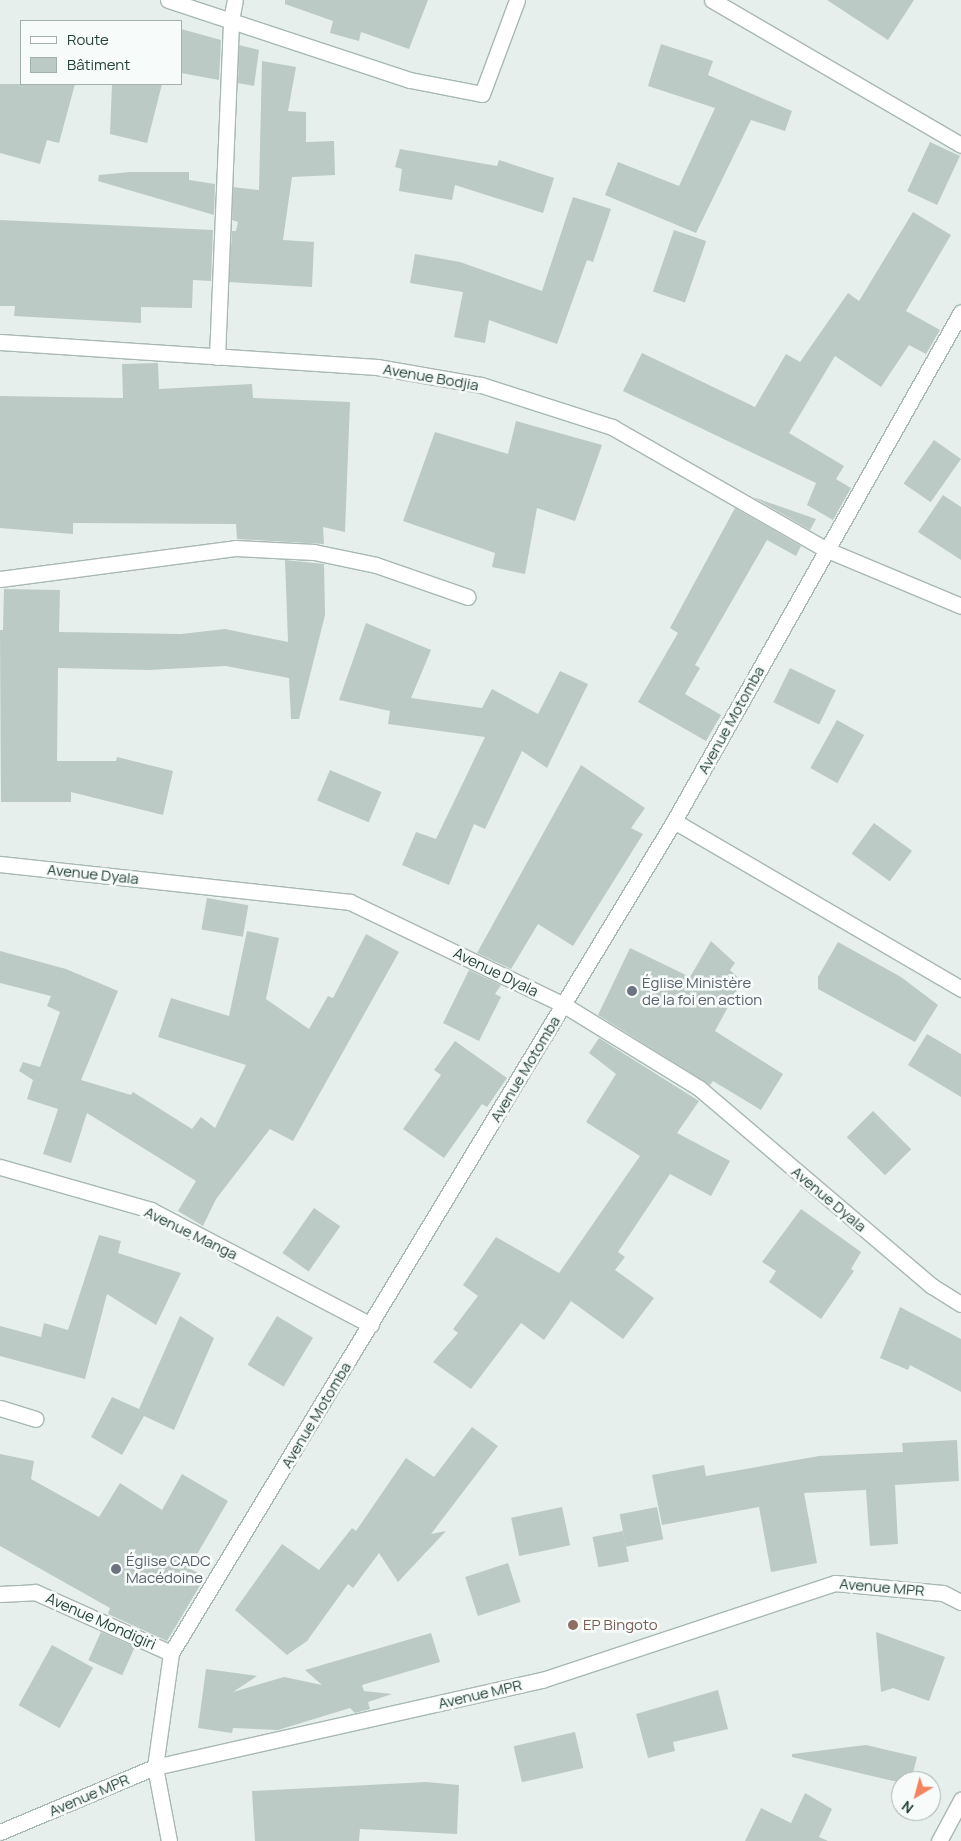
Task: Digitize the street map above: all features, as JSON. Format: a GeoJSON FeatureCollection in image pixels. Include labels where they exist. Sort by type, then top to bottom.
{"type":"FeatureCollection","features":[{"type":"Feature","properties":{"kind":"street"},"geometry":{"type":"LineString","coordinates":[[168,0],[410,80],[482,94],[517,0]]}},
{"type":"Feature","properties":{"kind":"street"},"geometry":{"type":"LineString","coordinates":[[216,356],[230,20],[235,0]]}},
{"type":"Feature","properties":{"kind":"street"},"geometry":{"type":"LineString","coordinates":[[712,0],[961,145]]}},
{"type":"Feature","properties":{"kind":"street","name":"Avenue Motomba"},"geometry":{"type":"LineString","coordinates":[[169,1841],[155,1766],[171,1653],[674,821],[825,549],[961,312]]}},
{"type":"Feature","properties":{"kind":"street","name":"Avenue Bodjia"},"geometry":{"type":"LineString","coordinates":[[0,342],[377,367],[481,385],[612,427],[825,549],[961,606]]}},
{"type":"Feature","properties":{"kind":"street"},"geometry":{"type":"LineString","coordinates":[[0,579],[235,548],[314,552],[376,565],[468,597]]}},
{"type":"Feature","properties":{"kind":"street"},"geometry":{"type":"LineString","coordinates":[[674,821],[961,989]]}},
{"type":"Feature","properties":{"kind":"street","name":"Avenue Dyala"},"geometry":{"type":"LineString","coordinates":[[0,864],[350,902],[564,1004],[699,1088],[932,1286],[961,1304]]}},
{"type":"Feature","properties":{"kind":"street","name":"Avenue Manga"},"geometry":{"type":"LineString","coordinates":[[0,1167],[150,1210],[371,1325]]}},
{"type":"Feature","properties":{"kind":"street"},"geometry":{"type":"LineString","coordinates":[[0,1408],[35,1418]]}},
{"type":"Feature","properties":{"kind":"street","name":"Avenue MPR"},"geometry":{"type":"LineString","coordinates":[[0,1832],[155,1766],[542,1680],[835,1583],[944,1592],[961,1602]]}},
{"type":"Feature","properties":{"kind":"street","name":"Avenue Mondigiri"},"geometry":{"type":"LineString","coordinates":[[0,1594],[35,1592],[171,1653]]}},
{"type":"Feature","properties":{"kind":"street"},"geometry":{"type":"LineString","coordinates":[[939,1841],[961,1800]]}},
{"type":"Feature","properties":{"kind":"building"},"geometry":{"type":"Polygon","coordinates":[[[285,0],[428,0],[409,49],[361,32],[359,41],[330,33],[333,21],[285,4],[285,0]]]}},
{"type":"Feature","properties":{"kind":"building"},"geometry":{"type":"Polygon","coordinates":[[[827,0],[914,0],[888,40],[827,0]]]}},
{"type":"Feature","properties":{"kind":"building"},"geometry":{"type":"Polygon","coordinates":[[[182,29],[221,40],[219,80],[182,73],[182,29]]]}},
{"type":"Feature","properties":{"kind":"building"},"geometry":{"type":"Polygon","coordinates":[[[661,44],[713,61],[708,75],[792,111],[785,131],[751,120],[696,233],[605,195],[618,162],[679,186],[715,108],[648,86],[661,44]]]}},
{"type":"Feature","properties":{"kind":"building"},"geometry":{"type":"Polygon","coordinates":[[[239,45],[259,50],[254,86],[238,83],[239,45]]]}},
{"type":"Feature","properties":{"kind":"building"},"geometry":{"type":"Polygon","coordinates":[[[262,61],[296,67],[288,111],[306,112],[306,142],[334,141],[335,175],[292,177],[283,240],[314,242],[312,287],[229,282],[232,231],[236,231],[238,222],[232,220],[233,187],[259,190],[262,61]]]}},
{"type":"Feature","properties":{"kind":"building"},"geometry":{"type":"Polygon","coordinates":[[[0,84],[75,85],[59,143],[47,140],[40,164],[0,153],[0,84]]]}},
{"type":"Feature","properties":{"kind":"building"},"geometry":{"type":"Polygon","coordinates":[[[112,85],[162,85],[147,143],[110,134],[112,85]]]}},
{"type":"Feature","properties":{"kind":"building"},"geometry":{"type":"Polygon","coordinates":[[[930,142],[960,156],[937,205],[907,191],[930,142]]]}},
{"type":"Feature","properties":{"kind":"building"},"geometry":{"type":"Polygon","coordinates":[[[400,149],[497,166],[499,160],[554,178],[543,213],[455,185],[452,200],[399,191],[402,169],[395,167],[400,149]]]}},
{"type":"Feature","properties":{"kind":"building"},"geometry":{"type":"Polygon","coordinates":[[[130,172],[189,172],[189,180],[215,184],[214,215],[98,181],[99,175],[130,172]]]}},
{"type":"Feature","properties":{"kind":"building"},"geometry":{"type":"Polygon","coordinates":[[[573,197],[611,209],[593,262],[587,260],[557,344],[489,320],[485,343],[454,337],[463,292],[410,283],[415,254],[460,262],[542,291],[573,197]]]}},
{"type":"Feature","properties":{"kind":"building"},"geometry":{"type":"Polygon","coordinates":[[[913,212],[951,235],[906,311],[940,330],[926,354],[909,345],[881,387],[835,356],[789,433],[844,466],[836,479],[851,488],[833,520],[807,505],[816,483],[623,391],[642,353],[755,407],[786,354],[800,362],[848,293],[859,301],[913,212]]]}},
{"type":"Feature","properties":{"kind":"building"},"geometry":{"type":"Polygon","coordinates":[[[0,220],[213,230],[211,281],[193,280],[192,308],[141,307],[141,323],[14,316],[15,306],[0,306],[0,220]]]}},
{"type":"Feature","properties":{"kind":"building"},"geometry":{"type":"Polygon","coordinates":[[[674,230],[706,241],[685,303],[653,291],[674,230]]]}},
{"type":"Feature","properties":{"kind":"building"},"geometry":{"type":"Polygon","coordinates":[[[158,363],[159,389],[252,384],[253,398],[350,402],[345,532],[323,527],[324,544],[237,539],[236,524],[73,523],[73,534],[0,528],[0,396],[123,398],[122,364],[158,363]]]}},
{"type":"Feature","properties":{"kind":"building"},"geometry":{"type":"Polygon","coordinates":[[[516,421],[602,445],[575,521],[537,508],[525,574],[492,567],[495,553],[403,521],[435,432],[508,454],[516,421]]]}},
{"type":"Feature","properties":{"kind":"building"},"geometry":{"type":"Polygon","coordinates":[[[934,440],[961,459],[931,502],[904,483],[934,440]]]}},
{"type":"Feature","properties":{"kind":"building"},"geometry":{"type":"Polygon","coordinates":[[[943,495],[961,507],[961,560],[918,532],[943,495]]]}},
{"type":"Feature","properties":{"kind":"building"},"geometry":{"type":"Polygon","coordinates":[[[753,497],[816,519],[810,530],[753,497]]]}},
{"type":"Feature","properties":{"kind":"building"},"geometry":{"type":"Polygon","coordinates":[[[735,508],[801,546],[796,556],[767,540],[695,665],[700,668],[685,694],[721,715],[706,741],[638,702],[678,633],[670,628],[735,508]]]}},
{"type":"Feature","properties":{"kind":"building"},"geometry":{"type":"Polygon","coordinates":[[[285,560],[324,564],[325,615],[299,719],[291,719],[289,678],[226,666],[148,670],[58,668],[57,761],[116,761],[117,757],[173,771],[163,815],[71,792],[71,802],[1,802],[0,630],[3,630],[4,589],[60,590],[59,632],[181,634],[225,629],[288,642],[285,560]]]}},
{"type":"Feature","properties":{"kind":"building"},"geometry":{"type":"Polygon","coordinates":[[[366,623],[431,650],[411,698],[482,708],[492,689],[538,714],[560,671],[588,684],[547,768],[522,751],[485,829],[474,824],[449,885],[402,865],[416,832],[436,839],[485,737],[388,724],[390,711],[339,700],[366,623]]]}},
{"type":"Feature","properties":{"kind":"building"},"geometry":{"type":"Polygon","coordinates":[[[790,668],[836,690],[819,725],[773,702],[790,668]]]}},
{"type":"Feature","properties":{"kind":"building"},"geometry":{"type":"Polygon","coordinates":[[[837,720],[864,735],[837,783],[810,768],[837,720]]]}},
{"type":"Feature","properties":{"kind":"building"},"geometry":{"type":"Polygon","coordinates":[[[581,765],[645,808],[631,828],[643,834],[573,946],[538,924],[511,969],[477,953],[581,765]]]}},
{"type":"Feature","properties":{"kind":"building"},"geometry":{"type":"Polygon","coordinates":[[[330,770],[382,792],[369,822],[317,800],[330,770]]]}},
{"type":"Feature","properties":{"kind":"building"},"geometry":{"type":"Polygon","coordinates":[[[874,823],[912,851],[890,881],[852,854],[874,823]]]}},
{"type":"Feature","properties":{"kind":"building"},"geometry":{"type":"Polygon","coordinates":[[[207,898],[248,905],[243,937],[201,930],[207,898]]]}},
{"type":"Feature","properties":{"kind":"building"},"geometry":{"type":"Polygon","coordinates":[[[247,931],[279,938],[266,999],[309,1029],[328,996],[333,998],[366,934],[399,952],[293,1141],[270,1129],[216,1199],[203,1226],[178,1211],[196,1181],[87,1113],[71,1163],[43,1154],[58,1109],[27,1099],[33,1080],[19,1071],[23,1062],[40,1067],[60,1012],[47,1006],[51,996],[0,983],[0,951],[66,969],[118,991],[81,1080],[131,1095],[133,1092],[192,1129],[201,1117],[215,1128],[246,1065],[158,1037],[171,998],[229,1016],[247,931]]]}},
{"type":"Feature","properties":{"kind":"building"},"geometry":{"type":"Polygon","coordinates":[[[711,941],[735,963],[730,970],[742,981],[715,1031],[783,1074],[761,1110],[713,1081],[710,1085],[598,1015],[630,948],[690,977],[711,941]]]}},
{"type":"Feature","properties":{"kind":"building"},"geometry":{"type":"Polygon","coordinates":[[[838,942],[901,977],[938,1005],[915,1042],[818,989],[818,977],[838,942]]]}},
{"type":"Feature","properties":{"kind":"building"},"geometry":{"type":"Polygon","coordinates":[[[469,970],[501,985],[495,994],[501,997],[479,1041],[443,1023],[469,970]]]}},
{"type":"Feature","properties":{"kind":"building"},"geometry":{"type":"Polygon","coordinates":[[[927,1034],[961,1054],[961,1097],[908,1065],[927,1034]]]}},
{"type":"Feature","properties":{"kind":"building"},"geometry":{"type":"Polygon","coordinates":[[[599,1038],[699,1101],[677,1133],[730,1161],[711,1196],[670,1174],[618,1252],[625,1257],[615,1270],[654,1298],[623,1339],[571,1301],[544,1340],[521,1323],[471,1389],[433,1362],[458,1333],[453,1329],[478,1296],[463,1285],[496,1237],[559,1273],[640,1156],[586,1122],[616,1074],[589,1053],[599,1038]]]}},
{"type":"Feature","properties":{"kind":"building"},"geometry":{"type":"Polygon","coordinates":[[[455,1041],[507,1078],[487,1107],[482,1104],[444,1158],[403,1129],[441,1075],[434,1070],[455,1041]]]}},
{"type":"Feature","properties":{"kind":"building"},"geometry":{"type":"Polygon","coordinates":[[[873,1111],[911,1149],[885,1175],[847,1137],[873,1111]]]}},
{"type":"Feature","properties":{"kind":"building"},"geometry":{"type":"Polygon","coordinates":[[[314,1208],[340,1226],[309,1271],[282,1253],[314,1208]]]}},
{"type":"Feature","properties":{"kind":"building"},"geometry":{"type":"Polygon","coordinates":[[[801,1209],[861,1252],[851,1269],[854,1271],[821,1319],[769,1282],[776,1271],[762,1262],[801,1209]]]}},
{"type":"Feature","properties":{"kind":"building"},"geometry":{"type":"Polygon","coordinates":[[[99,1235],[121,1241],[118,1253],[181,1273],[156,1325],[107,1294],[85,1379],[0,1356],[0,1326],[41,1337],[44,1323],[68,1330],[99,1235]]]}},
{"type":"Feature","properties":{"kind":"building"},"geometry":{"type":"Polygon","coordinates":[[[900,1307],[961,1339],[961,1392],[910,1365],[908,1370],[880,1358],[900,1307]]]}},
{"type":"Feature","properties":{"kind":"building"},"geometry":{"type":"Polygon","coordinates":[[[180,1316],[214,1338],[174,1430],[144,1416],[122,1455],[91,1437],[112,1397],[139,1409],[180,1316]]]}},
{"type":"Feature","properties":{"kind":"building"},"geometry":{"type":"Polygon","coordinates":[[[277,1316],[313,1338],[284,1386],[248,1365],[277,1316]]]}},
{"type":"Feature","properties":{"kind":"building"},"geometry":{"type":"Polygon","coordinates":[[[472,1427],[498,1446],[431,1534],[446,1531],[398,1582],[379,1553],[353,1588],[348,1584],[307,1641],[287,1655],[235,1610],[282,1544],[319,1570],[352,1528],[356,1531],[406,1458],[434,1477],[472,1427]]]}},
{"type":"Feature","properties":{"kind":"building"},"geometry":{"type":"Polygon","coordinates":[[[957,1440],[959,1481],[895,1485],[898,1544],[870,1546],[866,1490],[804,1493],[817,1563],[771,1572],[759,1507],[662,1525],[652,1475],[704,1465],[706,1476],[819,1456],[903,1452],[902,1443],[957,1440]]]}},
{"type":"Feature","properties":{"kind":"building"},"geometry":{"type":"Polygon","coordinates":[[[0,1454],[34,1461],[31,1479],[99,1517],[120,1483],[162,1510],[182,1474],[228,1501],[189,1568],[205,1577],[167,1641],[108,1614],[110,1608],[0,1546],[0,1454]]]}},
{"type":"Feature","properties":{"kind":"building"},"geometry":{"type":"Polygon","coordinates":[[[562,1507],[570,1545],[519,1556],[511,1518],[562,1507]]]}},
{"type":"Feature","properties":{"kind":"building"},"geometry":{"type":"Polygon","coordinates":[[[657,1507],[663,1539],[626,1547],[620,1514],[657,1507]]]}},
{"type":"Feature","properties":{"kind":"building"},"geometry":{"type":"Polygon","coordinates":[[[623,1531],[629,1561],[598,1567],[593,1537],[623,1531]]]}},
{"type":"Feature","properties":{"kind":"building"},"geometry":{"type":"Polygon","coordinates":[[[508,1563],[521,1602],[478,1616],[465,1577],[508,1563]]]}},
{"type":"Feature","properties":{"kind":"building"},"geometry":{"type":"Polygon","coordinates":[[[101,1632],[135,1647],[122,1675],[88,1660],[101,1632]]]}},
{"type":"Feature","properties":{"kind":"building"},"geometry":{"type":"Polygon","coordinates":[[[876,1632],[945,1657],[929,1701],[893,1688],[881,1692],[876,1632]]]}},
{"type":"Feature","properties":{"kind":"building"},"geometry":{"type":"Polygon","coordinates":[[[431,1633],[440,1662],[362,1685],[364,1691],[392,1694],[368,1702],[370,1709],[355,1713],[350,1708],[278,1730],[233,1728],[232,1733],[198,1728],[206,1669],[257,1676],[233,1692],[284,1677],[322,1685],[305,1670],[431,1633]]]}},
{"type":"Feature","properties":{"kind":"building"},"geometry":{"type":"Polygon","coordinates":[[[52,1645],[93,1668],[60,1728],[19,1705],[52,1645]]]}},
{"type":"Feature","properties":{"kind":"building"},"geometry":{"type":"Polygon","coordinates":[[[718,1690],[728,1729],[673,1742],[675,1751],[648,1758],[636,1714],[718,1690]]]}},
{"type":"Feature","properties":{"kind":"building"},"geometry":{"type":"Polygon","coordinates":[[[575,1732],[583,1768],[522,1782],[514,1746],[575,1732]]]}},
{"type":"Feature","properties":{"kind":"building"},"geometry":{"type":"Polygon","coordinates":[[[866,1745],[917,1757],[914,1771],[891,1771],[891,1781],[792,1757],[792,1754],[866,1745]]]}},
{"type":"Feature","properties":{"kind":"building"},"geometry":{"type":"Polygon","coordinates":[[[426,1782],[459,1785],[457,1834],[360,1829],[359,1841],[255,1841],[252,1791],[426,1782]]]}},
{"type":"Feature","properties":{"kind":"building"},"geometry":{"type":"Polygon","coordinates":[[[805,1793],[832,1809],[819,1837],[828,1841],[745,1841],[761,1808],[791,1823],[805,1793]]]}},
{"type":"Feature","properties":{"kind":"place","name":"Église Ministère de la foi en action"},"geometry":{"type":"Point","coordinates":[632,991]}},
{"type":"Feature","properties":{"kind":"place","name":"Église CADC Macédoine"},"geometry":{"type":"Point","coordinates":[116,1569]}},
{"type":"Feature","properties":{"kind":"place","name":"EP Bingoto"},"geometry":{"type":"Point","coordinates":[573,1625]}}]}
